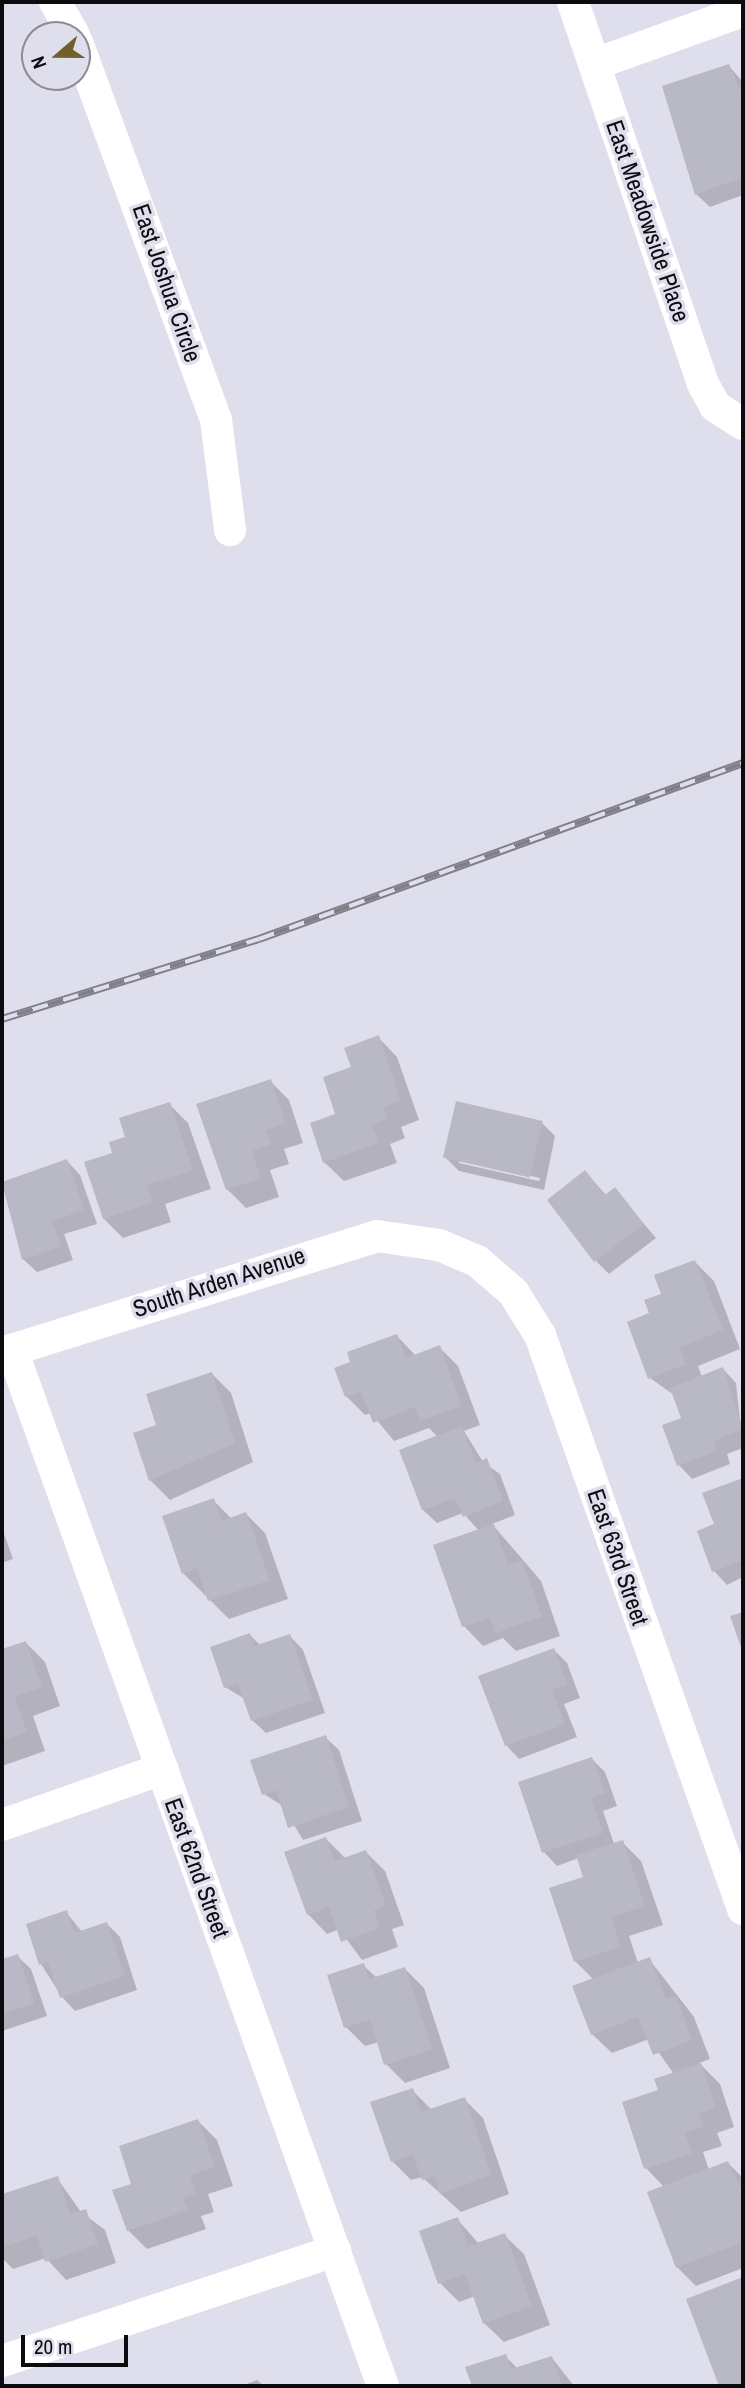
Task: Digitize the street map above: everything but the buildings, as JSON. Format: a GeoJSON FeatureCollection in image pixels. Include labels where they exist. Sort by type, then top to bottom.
{"type":"FeatureCollection","features":[{"type":"Feature","properties":{"kind":"street"},"geometry":{"type":"LineString","coordinates":[[55,2],[66,21]]}},
{"type":"Feature","properties":{"kind":"street","name":"East Meadowside Place"},"geometry":{"type":"LineString","coordinates":[[573,2],[703,384],[715,406],[743,424]]}},
{"type":"Feature","properties":{"kind":"street"},"geometry":{"type":"LineString","coordinates":[[595,64],[743,11]]}},
{"type":"Feature","properties":{"kind":"street","name":"East Joshua Circle"},"geometry":{"type":"LineString","coordinates":[[91,80],[216,420],[230,530]]}},
{"type":"Feature","properties":{"kind":"street","name":"South Arden Avenue"},"geometry":{"type":"LineString","coordinates":[[7,1351],[328,1247],[377,1236],[439,1245]]}},
{"type":"Feature","properties":{"kind":"street","name":"East 63rd Street"},"geometry":{"type":"LineString","coordinates":[[439,1245],[477,1261],[513,1292],[540,1335],[743,1909]]}},
{"type":"Feature","properties":{"kind":"street","name":"East 62nd Street"},"geometry":{"type":"LineString","coordinates":[[7,1351],[162,1769],[383,2386]]}},
{"type":"Feature","properties":{"kind":"street"},"geometry":{"type":"LineString","coordinates":[[2,1825],[162,1769]]}},
{"type":"Feature","properties":{"kind":"street"},"geometry":{"type":"LineString","coordinates":[[2,2361],[335,2250]]}},
{"type":"Feature","properties":{"kind":"railway"},"geometry":{"type":"LineString","coordinates":[[2,1019],[259,939],[743,763]]}}]}
